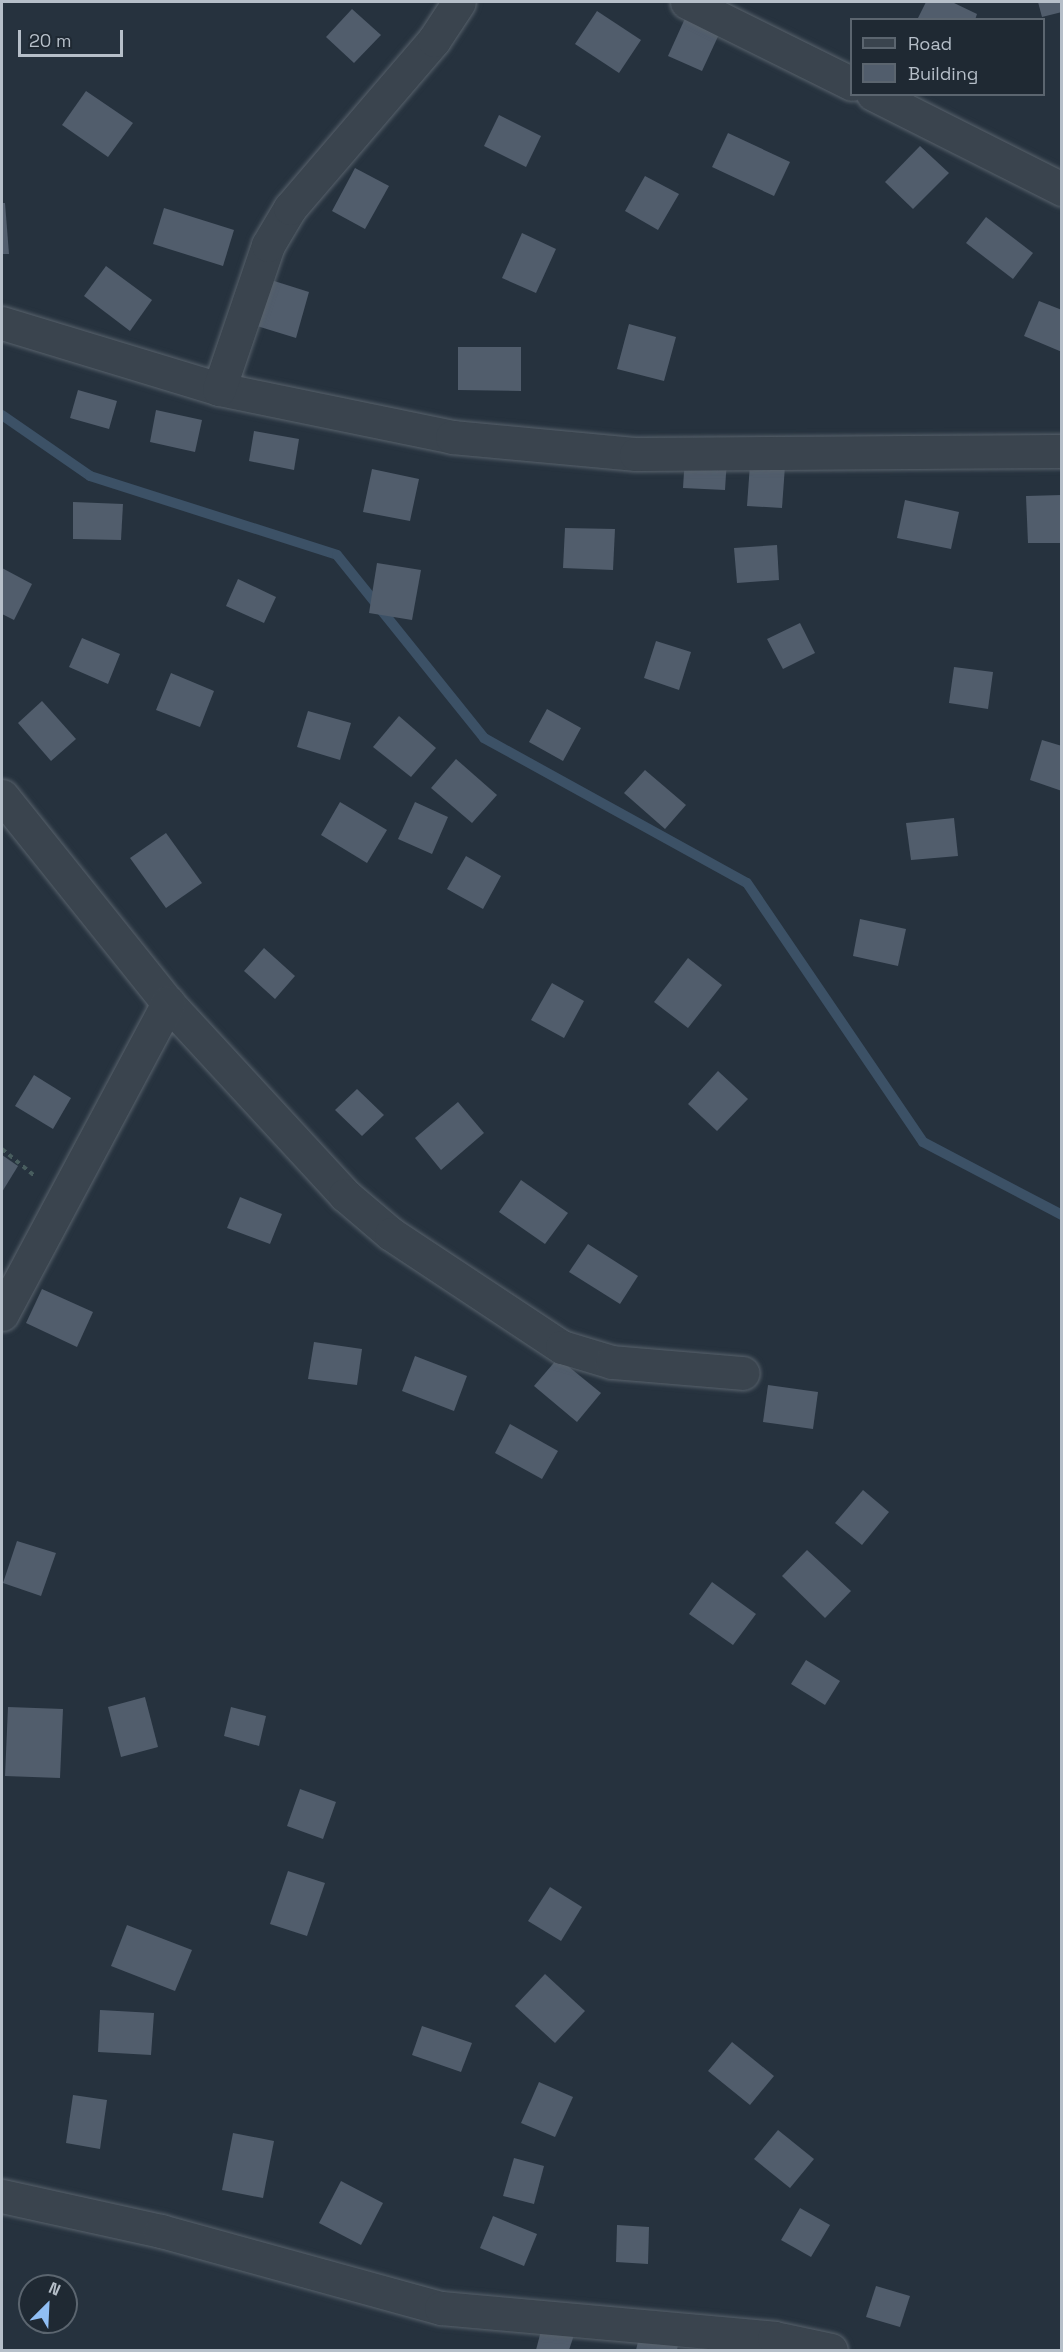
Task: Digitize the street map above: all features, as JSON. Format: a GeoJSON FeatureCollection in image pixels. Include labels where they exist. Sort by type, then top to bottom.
{"type":"FeatureCollection","features":[{"type":"Feature","properties":{"kind":"street"},"geometry":{"type":"LineString","coordinates":[[219,389],[268,245],[290,208],[434,40],[459,2]]}},
{"type":"Feature","properties":{"kind":"street"},"geometry":{"type":"LineString","coordinates":[[687,2],[850,83]]}},
{"type":"Feature","properties":{"kind":"street"},"geometry":{"type":"LineString","coordinates":[[877,96],[1062,189]]}},
{"type":"Feature","properties":{"kind":"street"},"geometry":{"type":"LineString","coordinates":[[2,323],[219,389],[452,437],[636,454],[1062,451]]}},
{"type":"Feature","properties":{"kind":"street"},"geometry":{"type":"LineString","coordinates":[[2,796],[168,1003],[345,1195],[424,1257],[540,1335],[612,1362],[743,1373]]}},
{"type":"Feature","properties":{"kind":"street"},"geometry":{"type":"LineString","coordinates":[[2,1314],[168,1003]]}},
{"type":"Feature","properties":{"kind":"street"},"geometry":{"type":"LineString","coordinates":[[2,2196],[161,2231],[441,2308],[774,2338],[831,2350]]}},
{"type":"Feature","properties":{"kind":"path"},"geometry":{"type":"LineString","coordinates":[[2,1149],[64,1201]]}},
{"type":"Feature","properties":{"kind":"building"},"geometry":{"type":"Polygon","coordinates":[[[926,2],[952,2],[977,14],[976,18],[918,18],[926,2]]]}},
{"type":"Feature","properties":{"kind":"building"},"geometry":{"type":"Polygon","coordinates":[[[1038,2],[1062,2],[1062,12],[1042,17],[1038,2]]]}},
{"type":"Feature","properties":{"kind":"building"},"geometry":{"type":"Polygon","coordinates":[[[352,9],[381,35],[354,63],[326,37],[352,9]]]}},
{"type":"Feature","properties":{"kind":"building"},"geometry":{"type":"Polygon","coordinates":[[[597,11],[641,40],[619,73],[575,44],[597,11]]]}},
{"type":"Feature","properties":{"kind":"building"},"geometry":{"type":"Polygon","coordinates":[[[687,14],[721,30],[702,71],[668,56],[687,14]]]}},
{"type":"Feature","properties":{"kind":"building"},"geometry":{"type":"Polygon","coordinates":[[[86,91],[133,123],[108,157],[62,125],[86,91]]]}},
{"type":"Feature","properties":{"kind":"building"},"geometry":{"type":"Polygon","coordinates":[[[499,115],[541,136],[526,167],[484,146],[499,115]]]}},
{"type":"Feature","properties":{"kind":"building"},"geometry":{"type":"Polygon","coordinates":[[[728,133],[790,162],[774,196],[712,167],[728,133]]]}},
{"type":"Feature","properties":{"kind":"building"},"geometry":{"type":"Polygon","coordinates":[[[920,146],[949,173],[913,209],[885,182],[920,146]]]}},
{"type":"Feature","properties":{"kind":"building"},"geometry":{"type":"Polygon","coordinates":[[[355,168],[389,186],[365,229],[332,211],[355,168]]]}},
{"type":"Feature","properties":{"kind":"building"},"geometry":{"type":"Polygon","coordinates":[[[645,176],[679,194],[658,230],[625,211],[645,176]]]}},
{"type":"Feature","properties":{"kind":"building"},"geometry":{"type":"Polygon","coordinates":[[[2,203],[5,203],[9,254],[2,254],[2,203]]]}},
{"type":"Feature","properties":{"kind":"building"},"geometry":{"type":"Polygon","coordinates":[[[164,208],[234,230],[223,266],[153,244],[164,208]]]}},
{"type":"Feature","properties":{"kind":"building"},"geometry":{"type":"Polygon","coordinates":[[[986,217],[1033,253],[1013,279],[966,243],[986,217]]]}},
{"type":"Feature","properties":{"kind":"building"},"geometry":{"type":"Polygon","coordinates":[[[522,233],[556,249],[536,293],[502,278],[522,233]]]}},
{"type":"Feature","properties":{"kind":"building"},"geometry":{"type":"Polygon","coordinates":[[[106,266],[152,300],[130,331],[84,296],[106,266]]]}},
{"type":"Feature","properties":{"kind":"building"},"geometry":{"type":"Polygon","coordinates":[[[271,280],[309,292],[296,338],[257,326],[271,280]]]}},
{"type":"Feature","properties":{"kind":"building"},"geometry":{"type":"Polygon","coordinates":[[[1039,301],[1062,310],[1062,352],[1024,336],[1039,301]]]}},
{"type":"Feature","properties":{"kind":"building"},"geometry":{"type":"Polygon","coordinates":[[[629,324],[676,337],[664,381],[617,369],[629,324]]]}},
{"type":"Feature","properties":{"kind":"building"},"geometry":{"type":"Polygon","coordinates":[[[458,347],[521,347],[521,391],[458,390],[458,347]]]}},
{"type":"Feature","properties":{"kind":"building"},"geometry":{"type":"Polygon","coordinates":[[[78,390],[117,401],[109,429],[70,418],[78,390]]]}},
{"type":"Feature","properties":{"kind":"building"},"geometry":{"type":"Polygon","coordinates":[[[156,410],[202,420],[195,452],[150,442],[156,410]]]}},
{"type":"Feature","properties":{"kind":"building"},"geometry":{"type":"Polygon","coordinates":[[[254,431],[299,439],[294,470],[249,461],[254,431]]]}},
{"type":"Feature","properties":{"kind":"building"},"geometry":{"type":"Polygon","coordinates":[[[685,457],[727,459],[725,490],[683,488],[685,457]]]}},
{"type":"Feature","properties":{"kind":"building"},"geometry":{"type":"Polygon","coordinates":[[[750,464],[785,466],[782,508],[747,506],[750,464]]]}},
{"type":"Feature","properties":{"kind":"building"},"geometry":{"type":"Polygon","coordinates":[[[372,469],[419,479],[410,521],[363,512],[372,469]]]}},
{"type":"Feature","properties":{"kind":"building"},"geometry":{"type":"Polygon","coordinates":[[[1062,495],[1062,543],[1028,543],[1026,496],[1062,495]]]}},
{"type":"Feature","properties":{"kind":"building"},"geometry":{"type":"Polygon","coordinates":[[[905,500],[959,512],[951,549],[897,538],[905,500]]]}},
{"type":"Feature","properties":{"kind":"building"},"geometry":{"type":"Polygon","coordinates":[[[73,502],[123,504],[121,540],[73,539],[73,502]]]}},
{"type":"Feature","properties":{"kind":"building"},"geometry":{"type":"Polygon","coordinates":[[[565,528],[615,529],[613,570],[563,568],[565,528]]]}},
{"type":"Feature","properties":{"kind":"building"},"geometry":{"type":"Polygon","coordinates":[[[777,545],[779,580],[737,583],[734,548],[777,545]]]}},
{"type":"Feature","properties":{"kind":"building"},"geometry":{"type":"Polygon","coordinates":[[[377,563],[421,570],[412,620],[369,613],[377,563]]]}},
{"type":"Feature","properties":{"kind":"building"},"geometry":{"type":"Polygon","coordinates":[[[2,568],[32,584],[14,620],[2,614],[2,568]]]}},
{"type":"Feature","properties":{"kind":"building"},"geometry":{"type":"Polygon","coordinates":[[[238,579],[276,597],[264,623],[226,606],[238,579]]]}},
{"type":"Feature","properties":{"kind":"building"},"geometry":{"type":"Polygon","coordinates":[[[800,623],[815,653],[783,669],[767,639],[800,623]]]}},
{"type":"Feature","properties":{"kind":"building"},"geometry":{"type":"Polygon","coordinates":[[[82,638],[120,654],[108,684],[69,667],[82,638]]]}},
{"type":"Feature","properties":{"kind":"building"},"geometry":{"type":"Polygon","coordinates":[[[656,641],[691,652],[679,690],[644,678],[656,641]]]}},
{"type":"Feature","properties":{"kind":"building"},"geometry":{"type":"Polygon","coordinates":[[[954,667],[993,672],[988,709],[949,703],[954,667]]]}},
{"type":"Feature","properties":{"kind":"building"},"geometry":{"type":"Polygon","coordinates":[[[171,673],[214,691],[200,727],[156,710],[171,673]]]}},
{"type":"Feature","properties":{"kind":"building"},"geometry":{"type":"Polygon","coordinates":[[[42,701],[76,739],[51,761],[18,723],[42,701]]]}},
{"type":"Feature","properties":{"kind":"building"},"geometry":{"type":"Polygon","coordinates":[[[547,709],[581,728],[563,761],[529,742],[547,709]]]}},
{"type":"Feature","properties":{"kind":"building"},"geometry":{"type":"Polygon","coordinates":[[[308,711],[351,723],[340,760],[297,747],[308,711]]]}},
{"type":"Feature","properties":{"kind":"building"},"geometry":{"type":"Polygon","coordinates":[[[399,716],[436,748],[411,777],[373,747],[399,716]]]}},
{"type":"Feature","properties":{"kind":"building"},"geometry":{"type":"Polygon","coordinates":[[[1042,740],[1062,746],[1062,791],[1030,780],[1042,740]]]}},
{"type":"Feature","properties":{"kind":"building"},"geometry":{"type":"Polygon","coordinates":[[[456,759],[497,795],[472,823],[431,788],[456,759]]]}},
{"type":"Feature","properties":{"kind":"building"},"geometry":{"type":"Polygon","coordinates":[[[645,770],[686,805],[665,829],[624,793],[645,770]]]}},
{"type":"Feature","properties":{"kind":"building"},"geometry":{"type":"Polygon","coordinates":[[[340,802],[387,830],[367,863],[321,835],[340,802]]]}},
{"type":"Feature","properties":{"kind":"building"},"geometry":{"type":"Polygon","coordinates":[[[415,802],[448,817],[432,854],[398,839],[415,802]]]}},
{"type":"Feature","properties":{"kind":"building"},"geometry":{"type":"Polygon","coordinates":[[[954,818],[958,856],[911,860],[906,823],[954,818]]]}},
{"type":"Feature","properties":{"kind":"building"},"geometry":{"type":"Polygon","coordinates":[[[166,833],[202,883],[166,908],[130,858],[166,833]]]}},
{"type":"Feature","properties":{"kind":"building"},"geometry":{"type":"Polygon","coordinates":[[[466,856],[501,876],[483,909],[447,889],[466,856]]]}},
{"type":"Feature","properties":{"kind":"building"},"geometry":{"type":"Polygon","coordinates":[[[860,919],[906,929],[898,966],[853,956],[860,919]]]}},
{"type":"Feature","properties":{"kind":"building"},"geometry":{"type":"Polygon","coordinates":[[[264,948],[295,976],[275,999],[244,971],[264,948]]]}},
{"type":"Feature","properties":{"kind":"building"},"geometry":{"type":"Polygon","coordinates":[[[688,958],[722,985],[688,1028],[654,1002],[688,958]]]}},
{"type":"Feature","properties":{"kind":"building"},"geometry":{"type":"Polygon","coordinates":[[[552,983],[584,1001],[564,1038],[531,1020],[552,983]]]}},
{"type":"Feature","properties":{"kind":"building"},"geometry":{"type":"Polygon","coordinates":[[[718,1071],[748,1099],[717,1131],[688,1104],[718,1071]]]}},
{"type":"Feature","properties":{"kind":"building"},"geometry":{"type":"Polygon","coordinates":[[[34,1075],[71,1098],[53,1129],[15,1106],[34,1075]]]}},
{"type":"Feature","properties":{"kind":"building"},"geometry":{"type":"Polygon","coordinates":[[[357,1089],[384,1115],[362,1136],[335,1110],[357,1089]]]}},
{"type":"Feature","properties":{"kind":"building"},"geometry":{"type":"Polygon","coordinates":[[[458,1102],[484,1133],[441,1170],[415,1138],[458,1102]]]}},
{"type":"Feature","properties":{"kind":"building"},"geometry":{"type":"Polygon","coordinates":[[[2,1155],[18,1166],[2,1192],[2,1155]]]}},
{"type":"Feature","properties":{"kind":"building"},"geometry":{"type":"Polygon","coordinates":[[[521,1180],[568,1213],[545,1244],[499,1212],[521,1180]]]}},
{"type":"Feature","properties":{"kind":"building"},"geometry":{"type":"Polygon","coordinates":[[[240,1197],[282,1214],[270,1244],[227,1228],[240,1197]]]}},
{"type":"Feature","properties":{"kind":"building"},"geometry":{"type":"Polygon","coordinates":[[[588,1244],[638,1276],[620,1304],[569,1272],[588,1244]]]}},
{"type":"Feature","properties":{"kind":"building"},"geometry":{"type":"Polygon","coordinates":[[[42,1289],[93,1312],[77,1347],[26,1323],[42,1289]]]}},
{"type":"Feature","properties":{"kind":"building"},"geometry":{"type":"Polygon","coordinates":[[[314,1342],[362,1349],[357,1385],[308,1379],[314,1342]]]}},
{"type":"Feature","properties":{"kind":"building"},"geometry":{"type":"Polygon","coordinates":[[[415,1356],[467,1376],[454,1411],[402,1391],[415,1356]]]}},
{"type":"Feature","properties":{"kind":"building"},"geometry":{"type":"Polygon","coordinates":[[[558,1358],[601,1393],[577,1422],[534,1386],[558,1358]]]}},
{"type":"Feature","properties":{"kind":"building"},"geometry":{"type":"Polygon","coordinates":[[[768,1385],[818,1392],[813,1429],[763,1422],[768,1385]]]}},
{"type":"Feature","properties":{"kind":"building"},"geometry":{"type":"Polygon","coordinates":[[[510,1424],[558,1451],[542,1479],[495,1453],[510,1424]]]}},
{"type":"Feature","properties":{"kind":"building"},"geometry":{"type":"Polygon","coordinates":[[[863,1490],[889,1512],[862,1545],[835,1523],[863,1490]]]}},
{"type":"Feature","properties":{"kind":"building"},"geometry":{"type":"Polygon","coordinates":[[[17,1541],[56,1553],[41,1596],[3,1583],[17,1541]]]}},
{"type":"Feature","properties":{"kind":"building"},"geometry":{"type":"Polygon","coordinates":[[[807,1550],[851,1591],[825,1618],[782,1576],[807,1550]]]}},
{"type":"Feature","properties":{"kind":"building"},"geometry":{"type":"Polygon","coordinates":[[[712,1582],[756,1614],[733,1645],[689,1614],[712,1582]]]}},
{"type":"Feature","properties":{"kind":"building"},"geometry":{"type":"Polygon","coordinates":[[[806,1660],[840,1681],[825,1705],[791,1684],[806,1660]]]}},
{"type":"Feature","properties":{"kind":"building"},"geometry":{"type":"Polygon","coordinates":[[[145,1697],[158,1747],[121,1757],[108,1707],[145,1697]]]}},
{"type":"Feature","properties":{"kind":"building"},"geometry":{"type":"Polygon","coordinates":[[[8,1707],[63,1709],[60,1778],[5,1776],[8,1707]]]}},
{"type":"Feature","properties":{"kind":"building"},"geometry":{"type":"Polygon","coordinates":[[[231,1707],[266,1716],[259,1746],[224,1736],[231,1707]]]}},
{"type":"Feature","properties":{"kind":"building"},"geometry":{"type":"Polygon","coordinates":[[[300,1789],[336,1802],[323,1839],[287,1826],[300,1789]]]}},
{"type":"Feature","properties":{"kind":"building"},"geometry":{"type":"Polygon","coordinates":[[[288,1871],[325,1883],[307,1936],[270,1924],[288,1871]]]}},
{"type":"Feature","properties":{"kind":"building"},"geometry":{"type":"Polygon","coordinates":[[[550,1887],[582,1907],[561,1941],[528,1921],[550,1887]]]}},
{"type":"Feature","properties":{"kind":"building"},"geometry":{"type":"Polygon","coordinates":[[[127,1925],[192,1950],[175,1991],[111,1966],[127,1925]]]}},
{"type":"Feature","properties":{"kind":"building"},"geometry":{"type":"Polygon","coordinates":[[[545,1974],[585,2011],[555,2043],[515,2006],[545,1974]]]}},
{"type":"Feature","properties":{"kind":"building"},"geometry":{"type":"Polygon","coordinates":[[[100,2010],[154,2013],[151,2055],[98,2052],[100,2010]]]}},
{"type":"Feature","properties":{"kind":"building"},"geometry":{"type":"Polygon","coordinates":[[[422,2026],[472,2043],[461,2072],[412,2055],[422,2026]]]}},
{"type":"Feature","properties":{"kind":"building"},"geometry":{"type":"Polygon","coordinates":[[[732,2042],[774,2076],[750,2105],[708,2071],[732,2042]]]}},
{"type":"Feature","properties":{"kind":"building"},"geometry":{"type":"Polygon","coordinates":[[[539,2082],[573,2097],[555,2137],[521,2123],[539,2082]]]}},
{"type":"Feature","properties":{"kind":"building"},"geometry":{"type":"Polygon","coordinates":[[[73,2095],[107,2100],[100,2149],[66,2143],[73,2095]]]}},
{"type":"Feature","properties":{"kind":"building"},"geometry":{"type":"Polygon","coordinates":[[[778,2130],[814,2159],[790,2188],[754,2159],[778,2130]]]}},
{"type":"Feature","properties":{"kind":"building"},"geometry":{"type":"Polygon","coordinates":[[[233,2133],[274,2141],[263,2198],[222,2190],[233,2133]]]}},
{"type":"Feature","properties":{"kind":"building"},"geometry":{"type":"Polygon","coordinates":[[[514,2158],[544,2166],[534,2204],[503,2196],[514,2158]]]}},
{"type":"Feature","properties":{"kind":"building"},"geometry":{"type":"Polygon","coordinates":[[[341,2181],[383,2203],[361,2245],[319,2223],[341,2181]]]}},
{"type":"Feature","properties":{"kind":"building"},"geometry":{"type":"Polygon","coordinates":[[[800,2208],[830,2225],[811,2257],[781,2240],[800,2208]]]}},
{"type":"Feature","properties":{"kind":"building"},"geometry":{"type":"Polygon","coordinates":[[[493,2216],[537,2234],[524,2266],[480,2248],[493,2216]]]}},
{"type":"Feature","properties":{"kind":"building"},"geometry":{"type":"Polygon","coordinates":[[[617,2225],[649,2227],[648,2264],[616,2262],[617,2225]]]}},
{"type":"Feature","properties":{"kind":"building"},"geometry":{"type":"Polygon","coordinates":[[[876,2286],[910,2296],[900,2327],[866,2317],[876,2286]]]}},
{"type":"Feature","properties":{"kind":"building"},"geometry":{"type":"Polygon","coordinates":[[[543,2323],[575,2332],[569,2350],[536,2350],[543,2323]]]}},
{"type":"Feature","properties":{"kind":"building"},"geometry":{"type":"Polygon","coordinates":[[[641,2329],[679,2339],[677,2350],[636,2350],[641,2329]]]}},
{"type":"Feature","properties":{"kind":"waterway"},"geometry":{"type":"LineString","coordinates":[[2,415],[90,476],[337,555],[484,738],[747,883],[923,1142],[1062,1215]]}}]}
